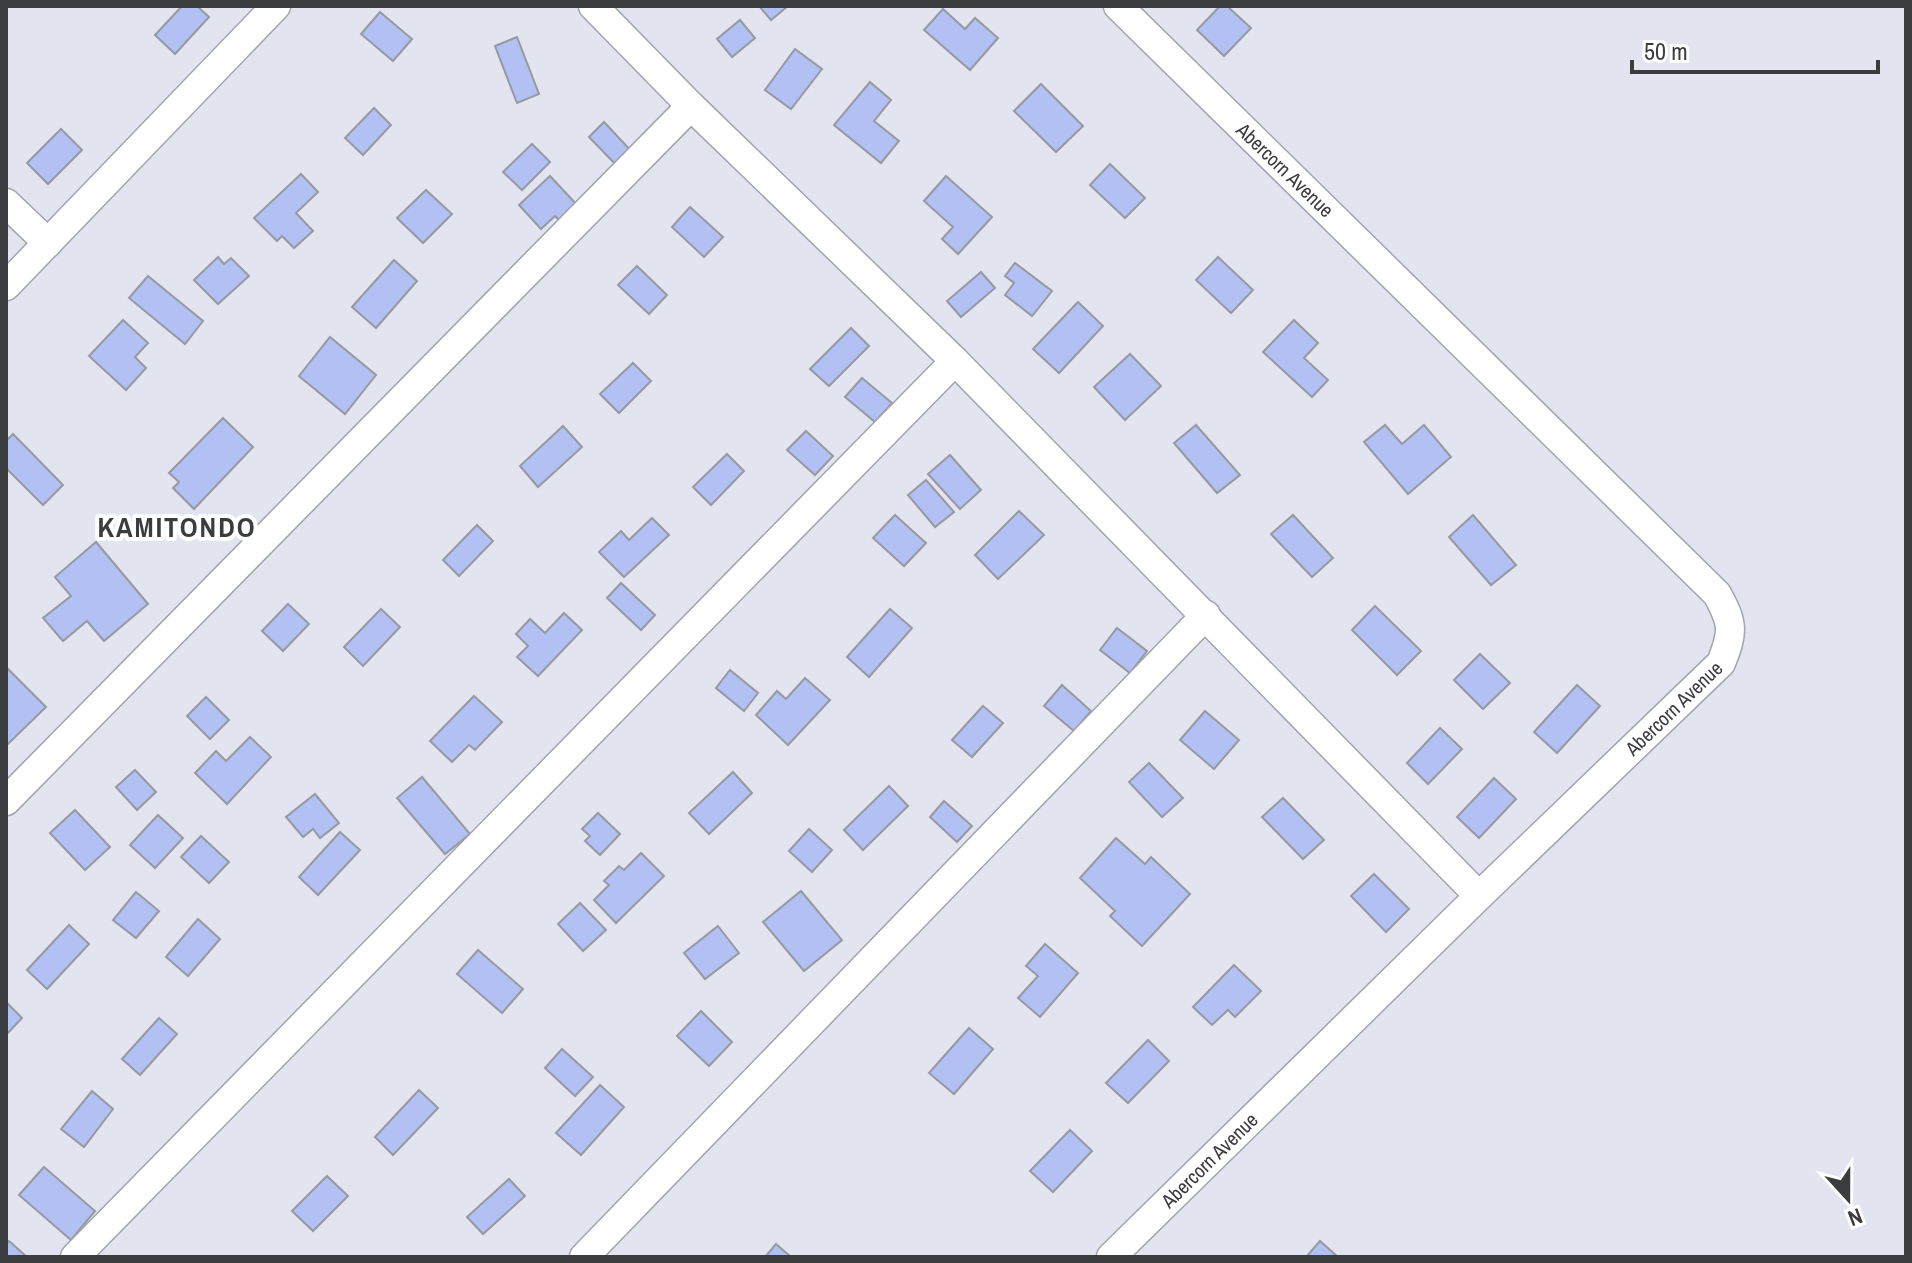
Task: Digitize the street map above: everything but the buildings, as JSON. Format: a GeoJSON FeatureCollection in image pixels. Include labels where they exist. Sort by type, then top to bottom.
{"type":"FeatureCollection","features":[{"type":"Feature","properties":{"kind":"street"},"geometry":{"type":"LineString","coordinates":[[6,286],[276,6]]}},
{"type":"Feature","properties":{"kind":"street"},"geometry":{"type":"LineString","coordinates":[[593,6],[691,106],[955,361],[1479,896]]}},
{"type":"Feature","properties":{"kind":"street","name":"Abercorn Avenue"},"geometry":{"type":"LineString","coordinates":[[1111,1257],[1721,663],[1731,641],[1729,616],[1717,594],[1118,6]]}},
{"type":"Feature","properties":{"kind":"street"},"geometry":{"type":"LineString","coordinates":[[6,801],[691,106]]}},
{"type":"Feature","properties":{"kind":"street"},"geometry":{"type":"LineString","coordinates":[[6,203],[48,243]]}},
{"type":"Feature","properties":{"kind":"street"},"geometry":{"type":"LineString","coordinates":[[75,1257],[955,361]]}},
{"type":"Feature","properties":{"kind":"street"},"geometry":{"type":"LineString","coordinates":[[584,1257],[1206,615]]}},
{"type":"Feature","properties":{"kind":"district","name":"KAMITONDO"},"geometry":{"type":"Point","coordinates":[177,527]}}]}
